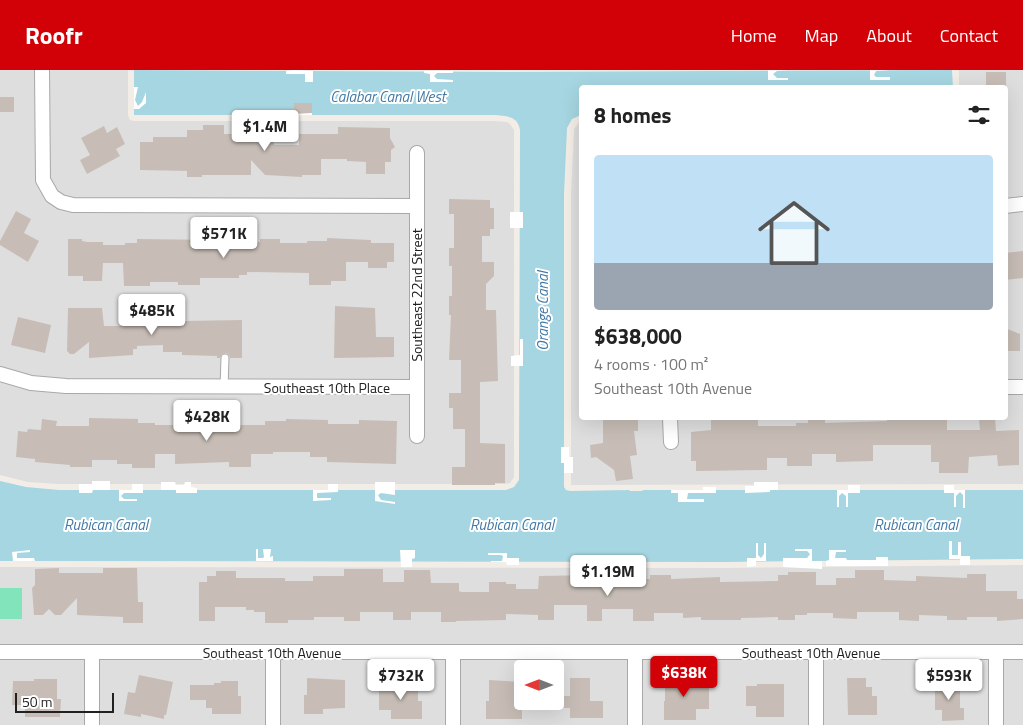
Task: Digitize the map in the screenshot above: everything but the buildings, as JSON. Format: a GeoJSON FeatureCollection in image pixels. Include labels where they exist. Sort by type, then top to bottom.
{"type":"FeatureCollection","features":[{"type":"Feature","properties":{"kind":"street"},"geometry":{"type":"LineString","coordinates":[[42,70],[42,174],[45,186],[52,196],[61,202],[73,205],[416,206]]}},
{"type":"Feature","properties":{"kind":"street","name":"Southeast 22nd Street"},"geometry":{"type":"LineString","coordinates":[[417,154],[417,436]]}},
{"type":"Feature","properties":{"kind":"street"},"geometry":{"type":"LineString","coordinates":[[1008,206],[1023,204]]}},
{"type":"Feature","properties":{"kind":"street","name":"Southeast 10th Place"},"geometry":{"type":"LineString","coordinates":[[0,374],[26,382],[52,386],[416,387]]}},
{"type":"Feature","properties":{"kind":"street"},"geometry":{"type":"LineString","coordinates":[[1008,387],[1023,387]]}},
{"type":"Feature","properties":{"kind":"street"},"geometry":{"type":"LineString","coordinates":[[670,420],[671,442]]}},
{"type":"Feature","properties":{"kind":"street","name":"Southeast 10th Avenue"},"geometry":{"type":"LineString","coordinates":[[0,652],[1023,652]]}},
{"type":"Feature","properties":{"kind":"street"},"geometry":{"type":"LineString","coordinates":[[92,652],[92,725]]}},
{"type":"Feature","properties":{"kind":"street"},"geometry":{"type":"LineString","coordinates":[[273,652],[273,725]]}},
{"type":"Feature","properties":{"kind":"street"},"geometry":{"type":"LineString","coordinates":[[453,652],[453,725]]}},
{"type":"Feature","properties":{"kind":"street"},"geometry":{"type":"LineString","coordinates":[[635,652],[635,725]]}},
{"type":"Feature","properties":{"kind":"street"},"geometry":{"type":"LineString","coordinates":[[816,652],[816,725]]}},
{"type":"Feature","properties":{"kind":"street"},"geometry":{"type":"LineString","coordinates":[[996,652],[996,725]]}},
{"type":"Feature","properties":{"kind":"lane"},"geometry":{"type":"LineString","coordinates":[[224,387],[225,358]]}},
{"type":"Feature","properties":{"kind":"shaded area"},"geometry":{"type":"Polygon","coordinates":[[[0,70],[128,70],[128,115],[130,120],[134,121],[494,121],[510,124],[514,130],[514,477],[510,483],[59,484],[28,482],[0,475],[0,70]]]}},
{"type":"Feature","properties":{"kind":"shaded area"},"geometry":{"type":"Polygon","coordinates":[[[959,70],[1023,70],[1023,484],[571,485],[571,195],[574,129],[579,122],[579,420],[1008,420],[1008,85],[959,85],[959,70]]]}},
{"type":"Feature","properties":{"kind":"shaded area"},"geometry":{"type":"Polygon","coordinates":[[[1023,565],[1023,725],[0,725],[0,567],[724,568],[1023,565]]]}},
{"type":"Feature","properties":{"kind":"green space"},"geometry":{"type":"Polygon","coordinates":[[[0,588],[22,588],[22,619],[0,619],[0,588]]]}},
{"type":"Feature","properties":{"kind":"water"},"geometry":{"type":"Polygon","coordinates":[[[134,70],[509,72],[952,70],[953,85],[579,85],[579,116],[572,119],[567,128],[564,195],[564,487],[570,491],[1023,490],[1023,559],[724,562],[0,561],[0,481],[26,487],[59,490],[506,490],[514,487],[519,480],[520,130],[519,125],[514,119],[494,115],[134,115],[134,70]]]}},
{"type":"Feature","properties":{"kind":"pier"},"geometry":{"type":"Polygon","coordinates":[[[768,70],[788,70],[777,71],[773,74],[777,78],[788,78],[788,80],[768,80],[768,70]]]}},
{"type":"Feature","properties":{"kind":"pier"},"geometry":{"type":"Polygon","coordinates":[[[870,70],[890,70],[876,71],[874,75],[876,77],[890,77],[890,80],[870,80],[870,70]]]}},
{"type":"Feature","properties":{"kind":"pier"},"geometry":{"type":"Polygon","coordinates":[[[286,71],[313,71],[313,82],[305,82],[305,74],[286,74],[286,71]]]}},
{"type":"Feature","properties":{"kind":"pier"},"geometry":{"type":"Polygon","coordinates":[[[424,71],[453,71],[453,73],[437,73],[434,76],[437,79],[453,80],[453,82],[430,82],[430,74],[424,73],[424,71]]]}},
{"type":"Feature","properties":{"kind":"pier"},"geometry":{"type":"Polygon","coordinates":[[[134,87],[138,87],[135,100],[138,106],[146,92],[146,103],[139,109],[134,109],[134,87]]]}},
{"type":"Feature","properties":{"kind":"pier"},"geometry":{"type":"Polygon","coordinates":[[[239,112],[312,112],[312,115],[297,115],[296,120],[283,120],[283,115],[252,115],[252,121],[239,121],[239,112]]]}},
{"type":"Feature","properties":{"kind":"pier"},"geometry":{"type":"Polygon","coordinates":[[[510,212],[523,212],[523,228],[510,228],[510,212]]]}},
{"type":"Feature","properties":{"kind":"pier"},"geometry":{"type":"Polygon","coordinates":[[[520,339],[523,339],[523,366],[511,366],[511,356],[520,355],[520,339]]]}},
{"type":"Feature","properties":{"kind":"pier"},"geometry":{"type":"Polygon","coordinates":[[[561,447],[569,447],[569,457],[573,457],[573,473],[564,473],[564,463],[561,463],[561,447]]]}},
{"type":"Feature","properties":{"kind":"pier"},"geometry":{"type":"Polygon","coordinates":[[[92,481],[110,481],[110,490],[93,490],[92,493],[79,493],[79,484],[92,484],[92,481]]]}},
{"type":"Feature","properties":{"kind":"pier"},"geometry":{"type":"Polygon","coordinates":[[[161,482],[175,482],[176,485],[184,485],[185,482],[191,482],[191,487],[197,488],[197,493],[176,493],[176,490],[161,490],[161,482]]]}},
{"type":"Feature","properties":{"kind":"pier"},"geometry":{"type":"Polygon","coordinates":[[[375,482],[395,482],[395,495],[381,493],[378,495],[381,500],[395,502],[395,504],[375,501],[375,482]]]}},
{"type":"Feature","properties":{"kind":"pier"},"geometry":{"type":"Polygon","coordinates":[[[754,482],[778,482],[778,490],[745,493],[745,486],[754,486],[754,482]]]}},
{"type":"Feature","properties":{"kind":"pier"},"geometry":{"type":"Polygon","coordinates":[[[132,484],[143,484],[143,493],[124,493],[121,496],[124,499],[137,499],[137,501],[119,501],[119,490],[132,490],[132,484]]]}},
{"type":"Feature","properties":{"kind":"pier"},"geometry":{"type":"Polygon","coordinates":[[[328,484],[338,484],[338,492],[317,493],[317,498],[331,498],[331,500],[313,501],[313,490],[328,490],[328,484]]]}},
{"type":"Feature","properties":{"kind":"pier"},"geometry":{"type":"Polygon","coordinates":[[[848,485],[860,485],[860,493],[848,493],[848,507],[846,507],[846,496],[842,493],[839,496],[839,507],[837,507],[837,490],[848,490],[848,485]]]}},
{"type":"Feature","properties":{"kind":"pier"},"geometry":{"type":"Polygon","coordinates":[[[944,485],[954,485],[954,490],[965,490],[965,508],[963,508],[963,495],[960,492],[956,496],[956,507],[954,507],[954,493],[944,493],[944,485]]]}},
{"type":"Feature","properties":{"kind":"pier"},"geometry":{"type":"Polygon","coordinates":[[[703,487],[716,487],[716,493],[688,493],[687,499],[704,499],[704,502],[678,502],[678,493],[671,493],[671,490],[703,490],[703,487]]]}},
{"type":"Feature","properties":{"kind":"pier"},"geometry":{"type":"Polygon","coordinates":[[[949,541],[952,541],[952,555],[958,555],[958,542],[961,542],[961,556],[970,556],[970,565],[960,565],[960,559],[949,559],[949,541]]]}},
{"type":"Feature","properties":{"kind":"pier"},"geometry":{"type":"Polygon","coordinates":[[[756,543],[758,543],[758,555],[761,558],[764,554],[764,543],[766,543],[766,561],[756,561],[756,566],[747,567],[747,558],[756,558],[756,543]]]}},
{"type":"Feature","properties":{"kind":"pier"},"geometry":{"type":"Polygon","coordinates":[[[256,549],[258,549],[258,558],[263,558],[263,549],[271,549],[270,557],[273,556],[273,561],[256,561],[256,549]]]}},
{"type":"Feature","properties":{"kind":"pier"},"geometry":{"type":"Polygon","coordinates":[[[795,549],[812,549],[812,561],[822,561],[822,569],[783,567],[783,558],[807,558],[810,554],[807,551],[795,551],[795,549]]]}},
{"type":"Feature","properties":{"kind":"pier"},"geometry":{"type":"Polygon","coordinates":[[[30,550],[30,552],[17,553],[17,558],[34,558],[35,561],[13,561],[12,552],[30,550]]]}},
{"type":"Feature","properties":{"kind":"pier"},"geometry":{"type":"Polygon","coordinates":[[[400,550],[415,550],[412,567],[401,567],[400,550]]]}},
{"type":"Feature","properties":{"kind":"pier"},"geometry":{"type":"Polygon","coordinates":[[[829,550],[846,550],[846,552],[836,552],[835,558],[846,558],[847,560],[876,560],[876,557],[888,557],[888,566],[826,566],[826,561],[829,560],[829,550]]]}},
{"type":"Feature","properties":{"kind":"pier"},"geometry":{"type":"Polygon","coordinates":[[[488,553],[507,553],[507,558],[519,558],[519,565],[507,565],[506,562],[491,562],[502,561],[503,556],[488,555],[488,553]]]}},
{"type":"Feature","properties":{"kind":"water label","name":"Calabar Canal West"},"geometry":{"type":"Point","coordinates":[388,96]}},
{"type":"Feature","properties":{"kind":"water label","name":"Orange Canal"},"geometry":{"type":"Point","coordinates":[542,311]}},
{"type":"Feature","properties":{"kind":"water label","name":"Rubican Canal"},"geometry":{"type":"Point","coordinates":[106,524]}},
{"type":"Feature","properties":{"kind":"water label","name":"Rubican Canal"},"geometry":{"type":"Point","coordinates":[512,524]}},
{"type":"Feature","properties":{"kind":"water label","name":"Rubican Canal"},"geometry":{"type":"Point","coordinates":[916,524]}}]}
